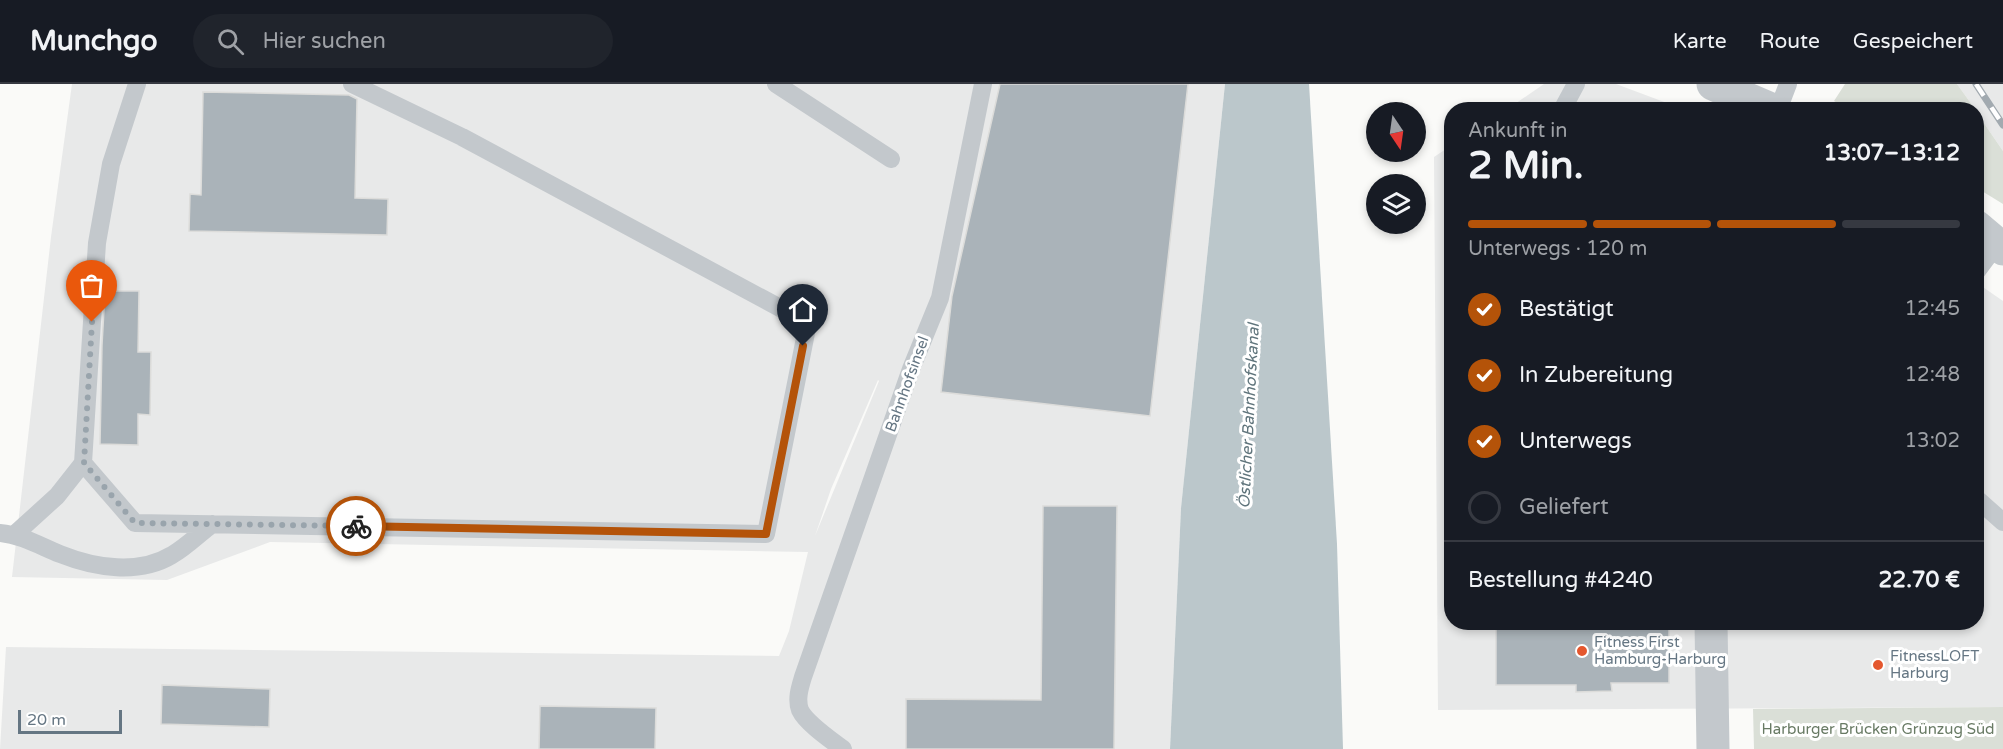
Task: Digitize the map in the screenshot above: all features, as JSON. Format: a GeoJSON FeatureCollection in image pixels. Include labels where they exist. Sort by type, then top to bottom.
{"type":"FeatureCollection","features":[{"type":"Feature","properties":{"kind":"street"},"geometry":{"type":"LineString","coordinates":[[1713,84],[1739,102]]}},
{"type":"Feature","properties":{"kind":"street"},"geometry":{"type":"LineString","coordinates":[[1712,630],[1713,749]]}},
{"type":"Feature","properties":{"kind":"lane"},"geometry":{"type":"LineString","coordinates":[[7,534],[57,496],[84,463],[97,243],[111,164],[137,84]]}},
{"type":"Feature","properties":{"kind":"lane"},"geometry":{"type":"LineString","coordinates":[[84,463],[135,523],[766,534],[808,322],[462,136],[352,84]]}},
{"type":"Feature","properties":{"kind":"lane"},"geometry":{"type":"LineString","coordinates":[[776,84],[891,159]]}},
{"type":"Feature","properties":{"kind":"lane","name":"Bahnhofsinsel"},"geometry":{"type":"LineString","coordinates":[[843,749],[807,719],[800,709],[799,695],[803,676],[911,369],[940,298],[983,84]]}},
{"type":"Feature","properties":{"kind":"lane"},"geometry":{"type":"LineString","coordinates":[[1566,102],[1576,84]]}},
{"type":"Feature","properties":{"kind":"lane"},"geometry":{"type":"LineString","coordinates":[[1781,102],[1788,84]]}},
{"type":"Feature","properties":{"kind":"lane"},"geometry":{"type":"LineString","coordinates":[[1984,257],[1992,240]]}},
{"type":"Feature","properties":{"kind":"lane"},"geometry":{"type":"LineString","coordinates":[[1984,505],[2003,522]]}},
{"type":"Feature","properties":{"kind":"lane"},"geometry":{"type":"LineString","coordinates":[[7,534],[96,565],[132,567],[148,565],[171,555],[212,524]]}},
{"type":"Feature","properties":{"kind":"shaded area"},"geometry":{"type":"Polygon","coordinates":[[[72,84],[1225,84],[1181,508],[1170,749],[0,749],[6,647],[779,656],[789,631],[808,552],[270,542],[167,580],[12,577],[51,237],[72,84]],[[879,381],[831,489],[815,536],[879,381]]]}},
{"type":"Feature","properties":{"kind":"shaded area"},"geometry":{"type":"Polygon","coordinates":[[[1544,84],[1616,84],[1664,102],[1518,102],[1544,84]]]}},
{"type":"Feature","properties":{"kind":"shaded area"},"geometry":{"type":"Polygon","coordinates":[[[1957,84],[2003,84],[2003,151],[1984,123],[1984,102],[1970,102],[1957,84]]]}},
{"type":"Feature","properties":{"kind":"shaded area"},"geometry":{"type":"Polygon","coordinates":[[[1444,150],[1444,630],[1984,630],[1984,288],[2003,301],[2003,707],[1438,710],[1434,157],[1444,150]]]}},
{"type":"Feature","properties":{"kind":"green space"},"geometry":{"type":"Polygon","coordinates":[[[1845,84],[1957,84],[1970,102],[1836,102],[1834,101],[1845,84]]]}},
{"type":"Feature","properties":{"kind":"green space"},"geometry":{"type":"Polygon","coordinates":[[[1984,123],[2003,151],[2003,204],[1984,192],[1984,123]]]}},
{"type":"Feature","properties":{"kind":"green space","name":"Harburger Brücken Grünzug Süd"},"geometry":{"type":"Polygon","coordinates":[[[2003,707],[2003,749],[1754,749],[1753,709],[2003,707]]]}},
{"type":"Feature","properties":{"kind":"water","name":"Östlicher Bahnhofskanal"},"geometry":{"type":"Polygon","coordinates":[[[1225,84],[1309,84],[1337,544],[1343,749],[1170,749],[1181,508],[1225,84]]]}},
{"type":"Feature","properties":{"kind":"building"},"geometry":{"type":"Polygon","coordinates":[[[1000,84],[1188,84],[1150,416],[941,392],[952,296],[1000,84]]]}},
{"type":"Feature","properties":{"kind":"building"},"geometry":{"type":"Polygon","coordinates":[[[203,92],[349,95],[357,99],[355,198],[388,199],[387,235],[189,231],[190,194],[201,195],[203,92]]]}},
{"type":"Feature","properties":{"kind":"building"},"geometry":{"type":"Polygon","coordinates":[[[105,291],[139,291],[138,352],[151,352],[150,415],[138,414],[138,445],[100,444],[105,291]]]}},
{"type":"Feature","properties":{"kind":"building"},"geometry":{"type":"Polygon","coordinates":[[[1043,506],[1117,506],[1114,749],[906,749],[906,699],[1041,700],[1043,506]]]}},
{"type":"Feature","properties":{"kind":"building","name":"Fitness First Hamburg-Harburg"},"geometry":{"type":"Polygon","coordinates":[[[1496,630],[1669,630],[1669,683],[1611,683],[1612,691],[1576,692],[1576,685],[1496,685],[1496,630]]]}},
{"type":"Feature","properties":{"kind":"building"},"geometry":{"type":"Polygon","coordinates":[[[162,685],[270,689],[269,727],[161,724],[162,685]]]}},
{"type":"Feature","properties":{"kind":"building"},"geometry":{"type":"Polygon","coordinates":[[[540,706],[656,708],[655,749],[539,749],[540,706]]]}},
{"type":"Feature","properties":{"kind":"railway"},"geometry":{"type":"LineString","coordinates":[[1976,84],[2003,125]]}},
{"type":"Feature","properties":{"kind":"way so far"},"geometry":{"type":"LineString","coordinates":[[92,322],[84,463],[135,523],[356,526]]}},
{"type":"Feature","properties":{"kind":"place","name":"Fitness First Hamburg-Harburg"},"geometry":{"type":"Point","coordinates":[1582,651]}},
{"type":"Feature","properties":{"kind":"place","name":"FitnessLOFT Harburg"},"geometry":{"type":"Point","coordinates":[1878,665]}},
{"type":"Feature","properties":{"kind":"route"},"geometry":{"type":"LineString","coordinates":[[356,526],[766,534],[803,346]]}}]}
